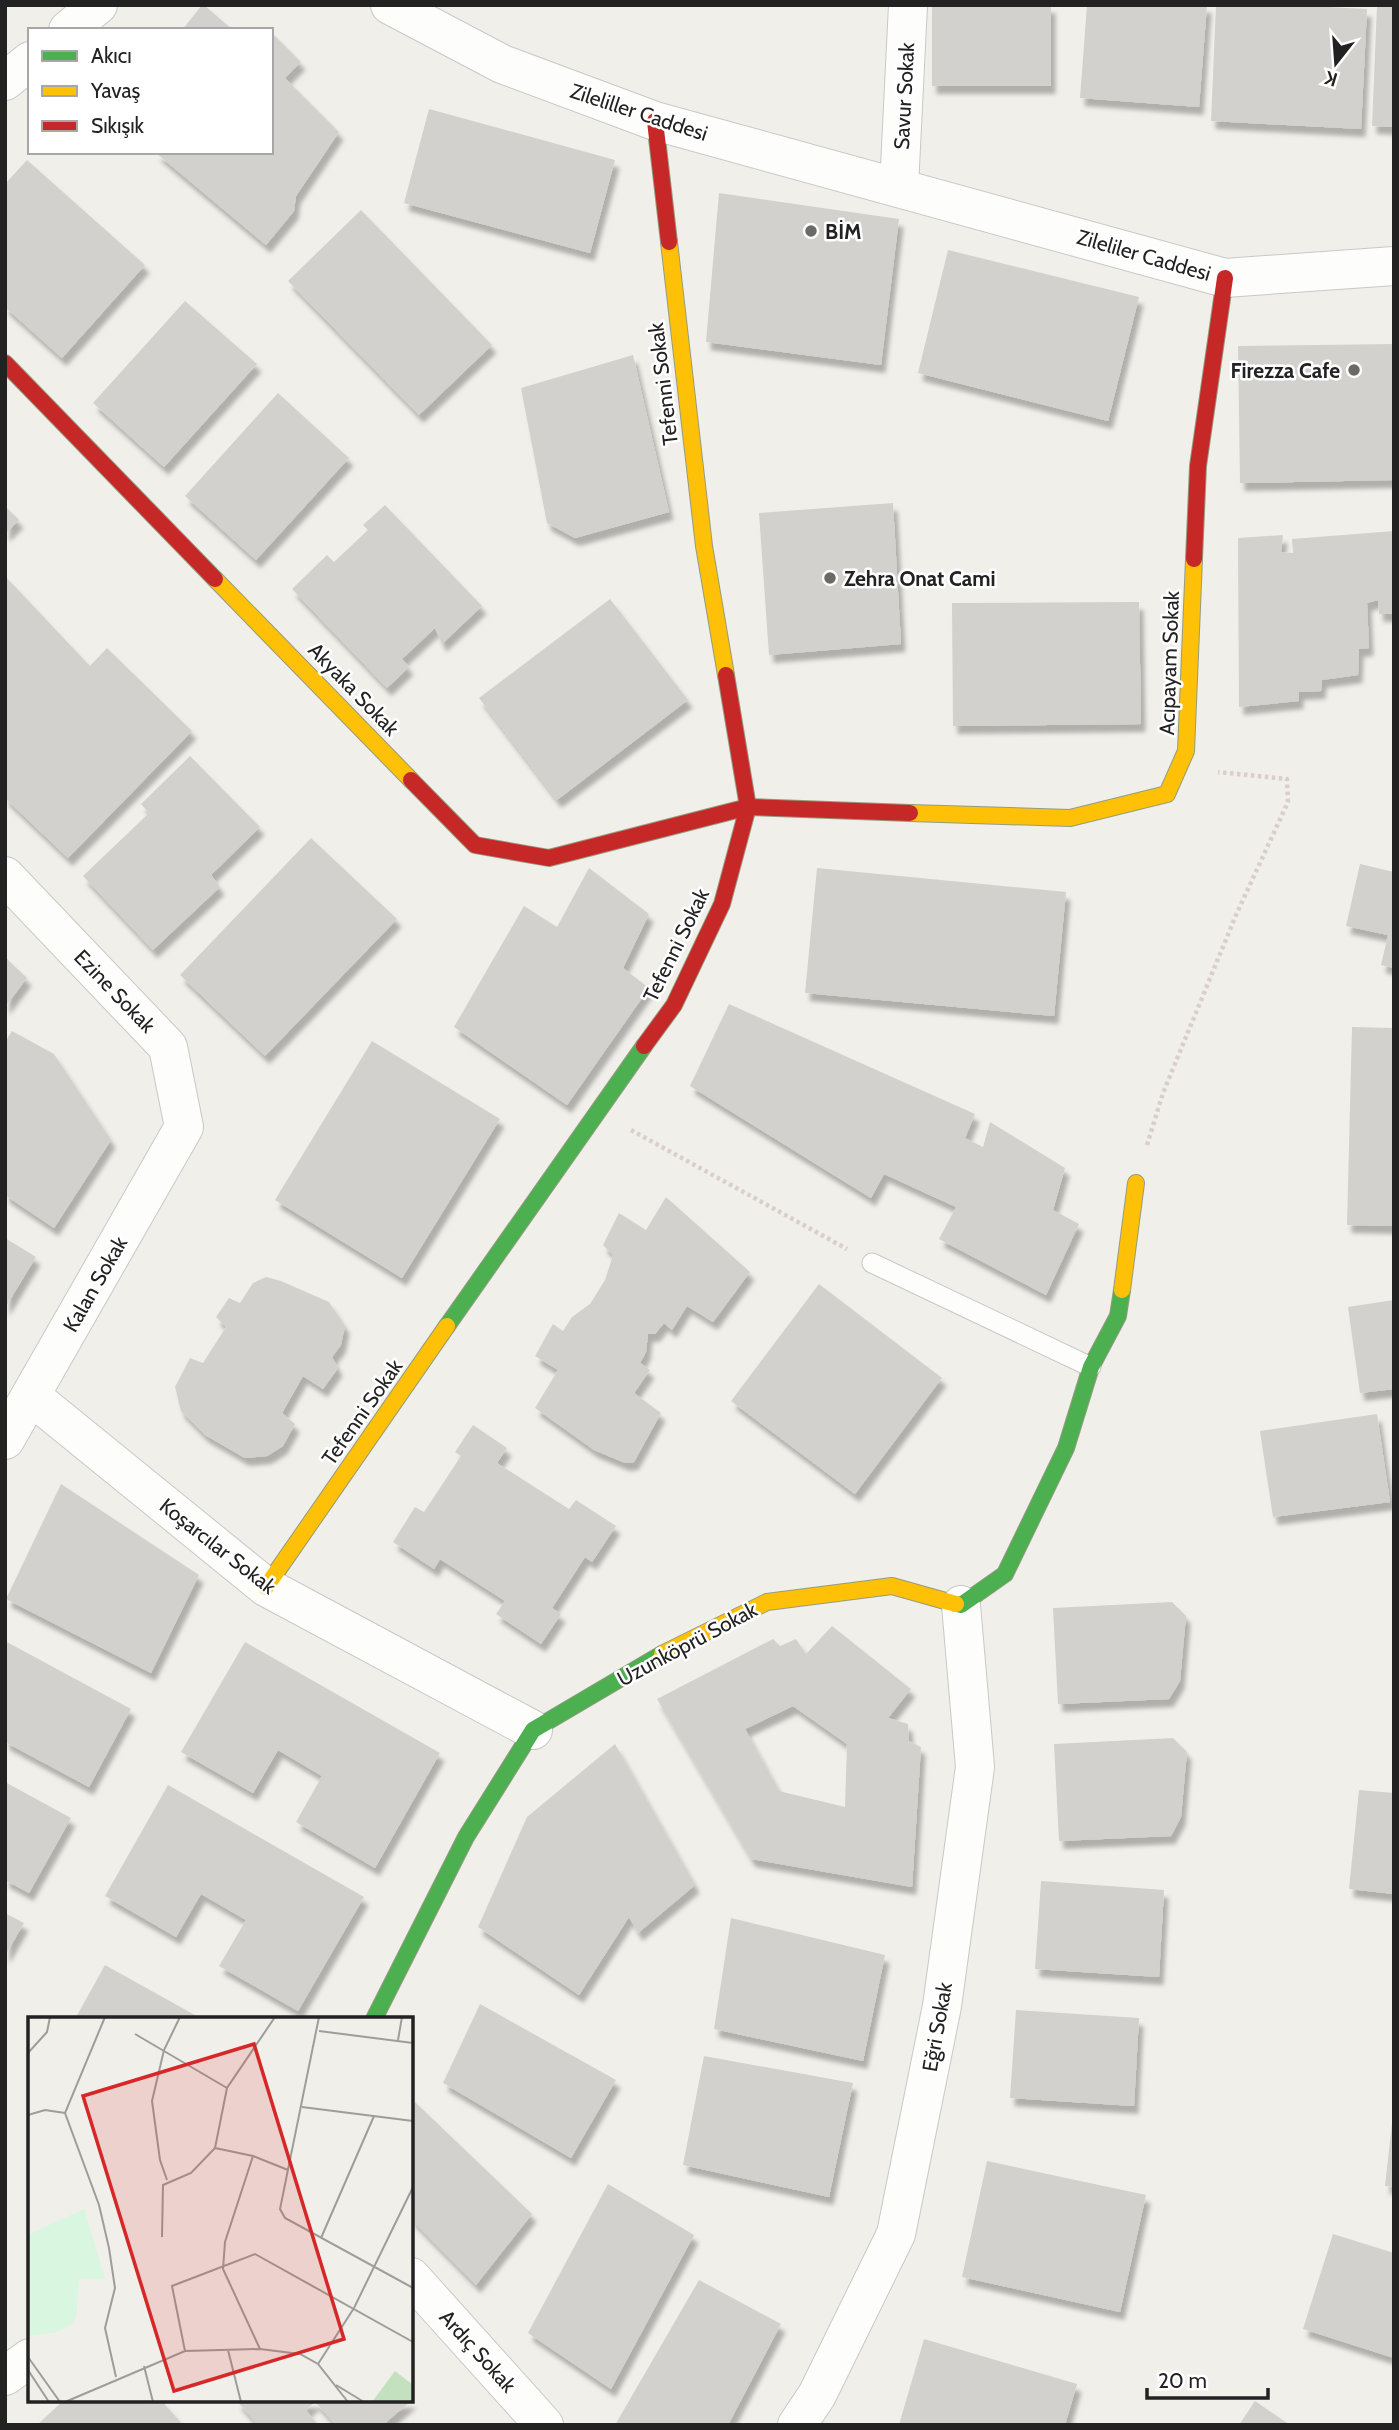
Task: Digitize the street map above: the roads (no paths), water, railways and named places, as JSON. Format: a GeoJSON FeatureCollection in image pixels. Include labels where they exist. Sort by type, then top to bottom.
{"type":"FeatureCollection","features":[{"type":"Feature","properties":{"kind":"street"},"geometry":{"type":"LineString","coordinates":[[70,28],[98,5]]}},
{"type":"Feature","properties":{"kind":"street","name":"Zileliller Caddesi"},"geometry":{"type":"LineString","coordinates":[[390,5],[502,64],[655,121],[899,187]]}},
{"type":"Feature","properties":{"kind":"street","name":"Savur Sokak"},"geometry":{"type":"LineString","coordinates":[[899,187],[908,5]]}},
{"type":"Feature","properties":{"kind":"street"},"geometry":{"type":"LineString","coordinates":[[5,81],[28,63]]}},
{"type":"Feature","properties":{"kind":"street","name":"Tefenni Sokak"},"geometry":{"type":"LineString","coordinates":[[266,1587],[597,1111],[674,1005],[722,904],[748,807],[704,546],[655,121]]}},
{"type":"Feature","properties":{"kind":"street","name":"Zileliler Caddesi"},"geometry":{"type":"LineString","coordinates":[[899,187],[1225,278],[1394,266]]}},
{"type":"Feature","properties":{"kind":"street","name":"Acıpayam Sokak"},"geometry":{"type":"LineString","coordinates":[[748,807],[1070,818],[1167,794],[1186,751],[1198,466],[1225,278]]}},
{"type":"Feature","properties":{"kind":"street","name":"Akyaka Sokak"},"geometry":{"type":"LineString","coordinates":[[5,363],[475,845],[549,858],[748,807]]}},
{"type":"Feature","properties":{"kind":"street","name":"Ezine Sokak"},"geometry":{"type":"LineString","coordinates":[[5,876],[168,1047],[184,1127]]}},
{"type":"Feature","properties":{"kind":"street","name":"Kalan Sokak"},"geometry":{"type":"LineString","coordinates":[[5,1440],[184,1127]]}},
{"type":"Feature","properties":{"kind":"street"},"geometry":{"type":"LineString","coordinates":[[961,1605],[1005,1574],[1066,1448],[1091,1367],[1118,1316],[1136,1183]]}},
{"type":"Feature","properties":{"kind":"street","name":"Koşarcılar Sokak"},"geometry":{"type":"LineString","coordinates":[[31,1396],[266,1587],[533,1731]]}},
{"type":"Feature","properties":{"kind":"street","name":"Uzunköprü Sokak"},"geometry":{"type":"LineString","coordinates":[[375,2017],[466,1837],[533,1731],[648,1661],[767,1602],[892,1586],[961,1605]]}},
{"type":"Feature","properties":{"kind":"street","name":"Eğri Sokak"},"geometry":{"type":"LineString","coordinates":[[797,2425],[817,2395],[896,2234],[942,2006],[975,1767],[961,1605]]}},
{"type":"Feature","properties":{"kind":"street","name":"Ardıç Sokak"},"geometry":{"type":"LineString","coordinates":[[413,2279],[544,2425]]}},
{"type":"Feature","properties":{"kind":"street"},"geometry":{"type":"LineString","coordinates":[[5,2376],[28,2359]]}},
{"type":"Feature","properties":{"kind":"lane"},"geometry":{"type":"LineString","coordinates":[[872,1263],[1091,1367]]}},
{"type":"Feature","properties":{"kind":"place","name":"BİM"},"geometry":{"type":"Point","coordinates":[811,231]}},
{"type":"Feature","properties":{"kind":"place","name":"Firezza Cafe"},"geometry":{"type":"Point","coordinates":[1354,370]}},
{"type":"Feature","properties":{"kind":"place","name":"Zehra Onat Cami"},"geometry":{"type":"Point","coordinates":[830,578]}}]}
